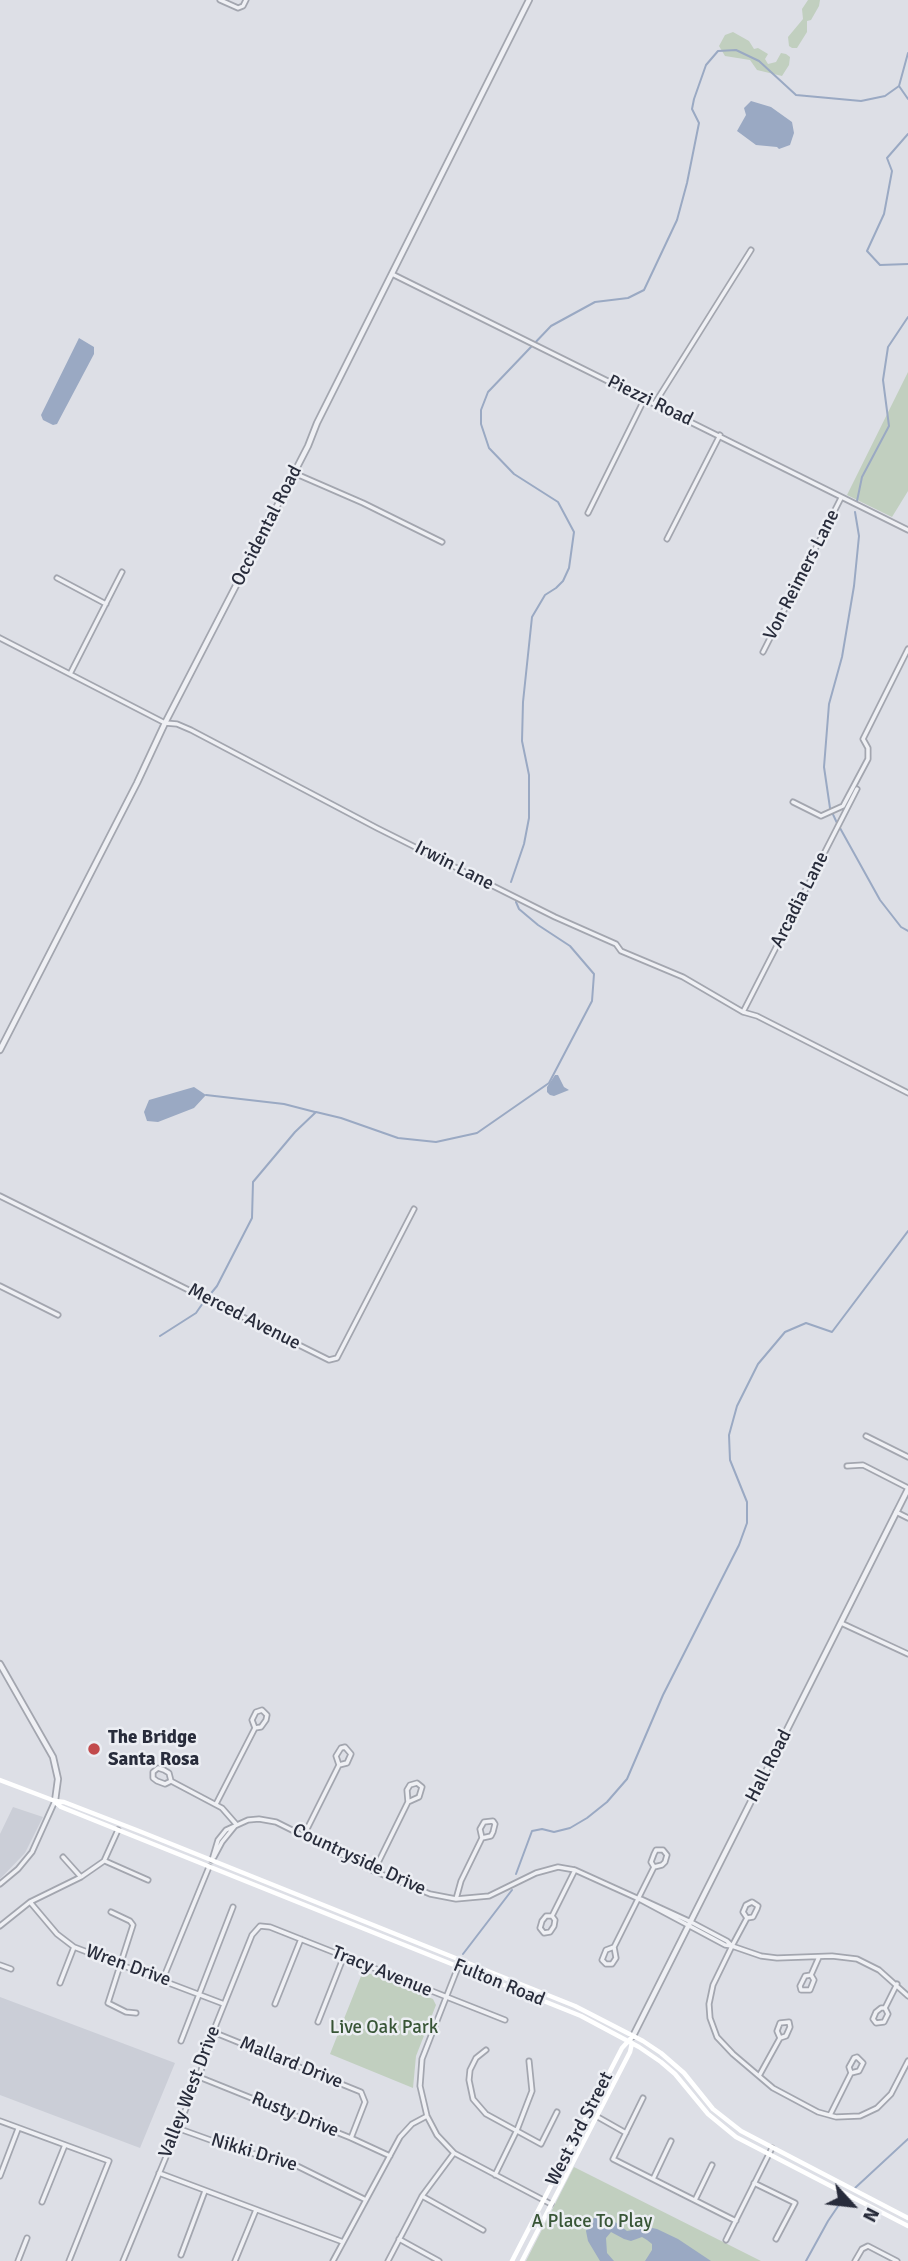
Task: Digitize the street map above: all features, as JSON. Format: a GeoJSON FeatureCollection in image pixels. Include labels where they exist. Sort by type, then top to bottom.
{"type":"FeatureCollection","features":[{"type":"Feature","properties":{"kind":"main road","name":"Fulton Road"},"geometry":{"type":"LineString","coordinates":[[0,1780],[64,1802],[567,2002],[633,2036],[673,2062],[723,2118],[747,2135],[908,2226]]}},
{"type":"Feature","properties":{"kind":"main road","name":"Fulton Road"},"geometry":{"type":"LineString","coordinates":[[55,1801],[61,1807],[564,2009],[630,2042],[671,2069],[702,2108],[721,2126],[769,2154],[908,2218]]}},
{"type":"Feature","properties":{"kind":"main road","name":"West 3rd Street"},"geometry":{"type":"LineString","coordinates":[[512,2261],[589,2112],[633,2036]]}},
{"type":"Feature","properties":{"kind":"main road","name":"West 3rd Street"},"geometry":{"type":"LineString","coordinates":[[522,2261],[630,2052],[630,2042]]}},
{"type":"Feature","properties":{"kind":"street"},"geometry":{"type":"LineString","coordinates":[[220,0],[238,8],[243,6],[246,0]]}},
{"type":"Feature","properties":{"kind":"street","name":"Occidental Road"},"geometry":{"type":"LineString","coordinates":[[0,1050],[132,794],[164,723],[294,473],[529,0]]}},
{"type":"Feature","properties":{"kind":"street"},"geometry":{"type":"LineString","coordinates":[[655,403],[751,250]]}},
{"type":"Feature","properties":{"kind":"street","name":"Piezzi Road"},"geometry":{"type":"LineString","coordinates":[[392,274],[908,530]]}},
{"type":"Feature","properties":{"kind":"street"},"geometry":{"type":"LineString","coordinates":[[587,513],[645,398]]}},
{"type":"Feature","properties":{"kind":"street"},"geometry":{"type":"LineString","coordinates":[[667,539],[720,435]]}},
{"type":"Feature","properties":{"kind":"street"},"geometry":{"type":"LineString","coordinates":[[294,473],[442,542]]}},
{"type":"Feature","properties":{"kind":"street","name":"Von Reimers Lane"},"geometry":{"type":"LineString","coordinates":[[763,652],[841,498]]}},
{"type":"Feature","properties":{"kind":"street"},"geometry":{"type":"LineString","coordinates":[[71,674],[122,572]]}},
{"type":"Feature","properties":{"kind":"street"},"geometry":{"type":"LineString","coordinates":[[57,578],[106,604]]}},
{"type":"Feature","properties":{"kind":"street","name":"Irwin Lane"},"geometry":{"type":"LineString","coordinates":[[0,638],[164,723],[177,724],[191,730],[377,828],[555,918],[615,944],[621,951],[682,977],[743,1012],[757,1016],[908,1093]]}},
{"type":"Feature","properties":{"kind":"street"},"geometry":{"type":"LineString","coordinates":[[793,802],[821,816],[835,811],[847,800],[866,762],[868,748],[863,740],[908,649]]}},
{"type":"Feature","properties":{"kind":"street","name":"Arcadia Lane"},"geometry":{"type":"LineString","coordinates":[[743,1012],[857,789]]}},
{"type":"Feature","properties":{"kind":"street","name":"Merced Avenue"},"geometry":{"type":"LineString","coordinates":[[0,1196],[329,1360],[337,1358],[414,1209]]}},
{"type":"Feature","properties":{"kind":"street"},"geometry":{"type":"LineString","coordinates":[[0,1286],[58,1315]]}},
{"type":"Feature","properties":{"kind":"street"},"geometry":{"type":"LineString","coordinates":[[866,1436],[908,1457]]}},
{"type":"Feature","properties":{"kind":"street"},"geometry":{"type":"LineString","coordinates":[[847,1466],[863,1465],[908,1489]]}},
{"type":"Feature","properties":{"kind":"street","name":"Hall Road"},"geometry":{"type":"LineString","coordinates":[[633,2036],[908,1489]]}},
{"type":"Feature","properties":{"kind":"street"},"geometry":{"type":"LineString","coordinates":[[897,1512],[908,1518]]}},
{"type":"Feature","properties":{"kind":"street"},"geometry":{"type":"LineString","coordinates":[[841,1623],[908,1654]]}},
{"type":"Feature","properties":{"kind":"street"},"geometry":{"type":"LineString","coordinates":[[0,1664],[55,1760],[58,1779],[55,1801],[32,1852],[18,1869],[0,1884]]}},
{"type":"Feature","properties":{"kind":"street"},"geometry":{"type":"LineString","coordinates":[[216,1804],[255,1728],[252,1720],[256,1712],[262,1710],[267,1715],[266,1720],[261,1727],[255,1728]]}},
{"type":"Feature","properties":{"kind":"street"},"geometry":{"type":"LineString","coordinates":[[304,1835],[339,1765],[336,1756],[341,1748],[345,1747],[351,1754],[347,1763],[339,1765]]}},
{"type":"Feature","properties":{"kind":"street"},"geometry":{"type":"LineString","coordinates":[[158,1768],[164,1770],[169,1773],[170,1781],[165,1784],[157,1781],[153,1778],[153,1772],[158,1768]]}},
{"type":"Feature","properties":{"kind":"street"},"geometry":{"type":"LineString","coordinates":[[163,1979],[220,1841],[226,1830],[236,1824],[228,1813],[216,1804],[170,1781]]}},
{"type":"Feature","properties":{"kind":"street"},"geometry":{"type":"LineString","coordinates":[[374,1871],[408,1802],[407,1790],[410,1785],[416,1783],[422,1787],[419,1797],[408,1802]]}},
{"type":"Feature","properties":{"kind":"street","name":"Countryside Drive"},"geometry":{"type":"LineString","coordinates":[[236,1824],[259,1819],[276,1822],[374,1871],[430,1895],[456,1899],[489,1896],[536,1872],[558,1867],[575,1870],[732,1946],[754,1954],[777,1958],[857,1959],[879,1970],[908,1996]]}},
{"type":"Feature","properties":{"kind":"street"},"geometry":{"type":"LineString","coordinates":[[456,1899],[461,1881],[482,1838],[480,1829],[484,1822],[493,1821],[495,1827],[491,1836],[482,1838]]}},
{"type":"Feature","properties":{"kind":"street"},"geometry":{"type":"LineString","coordinates":[[0,1926],[30,1902],[81,1877],[104,1861],[118,1830]]}},
{"type":"Feature","properties":{"kind":"street"},"geometry":{"type":"LineString","coordinates":[[656,1850],[663,1850],[667,1855],[664,1862],[654,1867],[651,1862],[656,1850]]}},
{"type":"Feature","properties":{"kind":"street"},"geometry":{"type":"LineString","coordinates":[[63,1857],[81,1877]]}},
{"type":"Feature","properties":{"kind":"street"},"geometry":{"type":"LineString","coordinates":[[104,1861],[148,1880]]}},
{"type":"Feature","properties":{"kind":"street"},"geometry":{"type":"LineString","coordinates":[[614,1947],[608,1948],[603,1956],[602,1960],[606,1964],[612,1964],[616,1958],[614,1947],[654,1867]]}},
{"type":"Feature","properties":{"kind":"street"},"geometry":{"type":"LineString","coordinates":[[552,1916],[555,1920],[554,1926],[550,1932],[544,1933],[539,1926],[544,1918],[552,1916],[575,1870]]}},
{"type":"Feature","properties":{"kind":"street","name":"Wren Drive"},"geometry":{"type":"LineString","coordinates":[[30,1902],[57,1934],[74,1947],[225,2004]]}},
{"type":"Feature","properties":{"kind":"street"},"geometry":{"type":"LineString","coordinates":[[752,1902],[758,1906],[753,1917],[747,1918],[743,1912],[746,1905],[752,1902]]}},
{"type":"Feature","properties":{"kind":"street"},"geometry":{"type":"LineString","coordinates":[[181,2041],[233,1907]]}},
{"type":"Feature","properties":{"kind":"street"},"geometry":{"type":"LineString","coordinates":[[111,1912],[134,1925],[107,2003],[126,2012],[136,2013]]}},
{"type":"Feature","properties":{"kind":"street"},"geometry":{"type":"LineString","coordinates":[[747,1918],[709,1995],[710,2018],[721,2042],[759,2076],[789,2097],[830,2115],[845,2118],[860,2116],[877,2108],[891,2094],[908,2061]]}},
{"type":"Feature","properties":{"kind":"street","name":"Tracy Avenue"},"geometry":{"type":"LineString","coordinates":[[260,1926],[267,1926],[301,1939],[505,2020]]}},
{"type":"Feature","properties":{"kind":"street","name":"Valley West Drive"},"geometry":{"type":"LineString","coordinates":[[123,2261],[199,2077],[213,2032],[252,1935],[260,1926]]}},
{"type":"Feature","properties":{"kind":"street"},"geometry":{"type":"LineString","coordinates":[[275,2004],[301,1939]]}},
{"type":"Feature","properties":{"kind":"street"},"geometry":{"type":"LineString","coordinates":[[60,1983],[74,1947]]}},
{"type":"Feature","properties":{"kind":"street"},"geometry":{"type":"LineString","coordinates":[[318,2022],[344,1956]]}},
{"type":"Feature","properties":{"kind":"street"},"geometry":{"type":"LineString","coordinates":[[811,1975],[819,1957]]}},
{"type":"Feature","properties":{"kind":"street"},"geometry":{"type":"LineString","coordinates":[[461,1960],[421,2068],[421,2095],[427,2116],[437,2135],[454,2153],[551,2204]]}},
{"type":"Feature","properties":{"kind":"street"},"geometry":{"type":"LineString","coordinates":[[0,1965],[11,1969]]}},
{"type":"Feature","properties":{"kind":"street"},"geometry":{"type":"LineString","coordinates":[[811,1975],[814,1980],[810,1990],[801,1990],[805,1976],[811,1975]]}},
{"type":"Feature","properties":{"kind":"street"},"geometry":{"type":"LineString","coordinates":[[885,2008],[897,1984]]}},
{"type":"Feature","properties":{"kind":"street"},"geometry":{"type":"LineString","coordinates":[[885,2008],[888,2014],[884,2022],[876,2023],[873,2019],[876,2012],[885,2008]]}},
{"type":"Feature","properties":{"kind":"street"},"geometry":{"type":"LineString","coordinates":[[759,2076],[780,2038],[786,2036],[789,2022],[780,2023],[777,2031],[780,2038]]}},
{"type":"Feature","properties":{"kind":"street","name":"Mallard Drive"},"geometry":{"type":"LineString","coordinates":[[213,2032],[361,2092],[365,2102],[351,2138]]}},
{"type":"Feature","properties":{"kind":"street"},"geometry":{"type":"LineString","coordinates":[[486,2050],[477,2058],[469,2080],[474,2099],[486,2114],[541,2144],[557,2112]]}},
{"type":"Feature","properties":{"kind":"street"},"geometry":{"type":"LineString","coordinates":[[857,2057],[863,2063],[858,2073],[852,2073],[849,2067],[857,2057]]}},
{"type":"Feature","properties":{"kind":"street"},"geometry":{"type":"LineString","coordinates":[[495,2175],[532,2091],[530,2061]]}},
{"type":"Feature","properties":{"kind":"street"},"geometry":{"type":"LineString","coordinates":[[830,2115],[852,2073]]}},
{"type":"Feature","properties":{"kind":"street","name":"Rusty Drive"},"geometry":{"type":"LineString","coordinates":[[199,2077],[390,2156]]}},
{"type":"Feature","properties":{"kind":"street"},"geometry":{"type":"LineString","coordinates":[[643,2098],[612,2159],[736,2221]]}},
{"type":"Feature","properties":{"kind":"street"},"geometry":{"type":"LineString","coordinates":[[589,2112],[626,2133]]}},
{"type":"Feature","properties":{"kind":"street"},"geometry":{"type":"LineString","coordinates":[[333,2261],[406,2130],[427,2116]]}},
{"type":"Feature","properties":{"kind":"street"},"geometry":{"type":"LineString","coordinates":[[0,2121],[109,2161],[69,2261]]}},
{"type":"Feature","properties":{"kind":"street"},"geometry":{"type":"LineString","coordinates":[[0,2176],[19,2128]]}},
{"type":"Feature","properties":{"kind":"street","name":"Nikki Drive"},"geometry":{"type":"LineString","coordinates":[[177,2128],[241,2151],[287,2161],[366,2200]]}},
{"type":"Feature","properties":{"kind":"street"},"geometry":{"type":"LineString","coordinates":[[653,2179],[671,2141]]}},
{"type":"Feature","properties":{"kind":"street"},"geometry":{"type":"LineString","coordinates":[[43,2202],[65,2145]]}},
{"type":"Feature","properties":{"kind":"street"},"geometry":{"type":"LineString","coordinates":[[726,2240],[772,2148]]}},
{"type":"Feature","properties":{"kind":"street"},"geometry":{"type":"LineString","coordinates":[[388,2261],[422,2196],[454,2153]]}},
{"type":"Feature","properties":{"kind":"street"},"geometry":{"type":"LineString","coordinates":[[695,2200],[712,2165]]}},
{"type":"Feature","properties":{"kind":"street"},"geometry":{"type":"LineString","coordinates":[[159,2173],[343,2242]]}},
{"type":"Feature","properties":{"kind":"street"},"geometry":{"type":"LineString","coordinates":[[754,2183],[795,2203],[776,2239]]}},
{"type":"Feature","properties":{"kind":"street"},"geometry":{"type":"LineString","coordinates":[[181,2255],[205,2191]]}},
{"type":"Feature","properties":{"kind":"street"},"geometry":{"type":"LineString","coordinates":[[422,2196],[483,2230]]}},
{"type":"Feature","properties":{"kind":"street"},"geometry":{"type":"LineString","coordinates":[[235,2261],[256,2210]]}},
{"type":"Feature","properties":{"kind":"street"},"geometry":{"type":"LineString","coordinates":[[19,2261],[27,2238]]}},
{"type":"Feature","properties":{"kind":"street"},"geometry":{"type":"LineString","coordinates":[[399,2239],[439,2261]]}},
{"type":"Feature","properties":{"kind":"street"},"geometry":{"type":"LineString","coordinates":[[855,2261],[862,2249],[868,2246],[897,2261]]}},
{"type":"Feature","properties":{"kind":"shaded area"},"geometry":{"type":"Polygon","coordinates":[[[13,1807],[43,1817],[25,1853],[0,1879],[0,1834],[13,1807]]]}},
{"type":"Feature","properties":{"kind":"shaded area"},"geometry":{"type":"Polygon","coordinates":[[[0,1997],[175,2063],[140,2148],[0,2095],[0,1997]]]}},
{"type":"Feature","properties":{"kind":"green space"},"geometry":{"type":"Polygon","coordinates":[[[808,0],[820,0],[819,6],[811,20],[807,21],[807,32],[797,48],[792,48],[789,46],[788,37],[803,19],[802,9],[808,0]]]}},
{"type":"Feature","properties":{"kind":"green space"},"geometry":{"type":"Polygon","coordinates":[[[733,32],[749,41],[754,49],[758,48],[768,54],[765,59],[768,64],[776,62],[781,53],[790,57],[789,65],[782,76],[757,70],[750,60],[725,56],[719,46],[725,35],[733,32]]]}},
{"type":"Feature","properties":{"kind":"green space"},"geometry":{"type":"Polygon","coordinates":[[[908,372],[908,491],[892,517],[847,495],[908,372]]]}},
{"type":"Feature","properties":{"kind":"green space","name":"Live Oak Park"},"geometry":{"type":"Polygon","coordinates":[[[363,1971],[433,1999],[436,2005],[416,2056],[413,2088],[330,2054],[363,1971]]]}},
{"type":"Feature","properties":{"kind":"green space","name":"A Place To Play"},"geometry":{"type":"Polygon","coordinates":[[[574,2167],[761,2261],[526,2261],[574,2167]]]}},
{"type":"Feature","properties":{"kind":"water"},"geometry":{"type":"Polygon","coordinates":[[[751,101],[771,107],[792,122],[794,133],[790,145],[779,149],[756,145],[737,131],[746,115],[744,108],[751,101]]]}},
{"type":"Feature","properties":{"kind":"water"},"geometry":{"type":"Polygon","coordinates":[[[79,338],[94,347],[94,354],[57,424],[53,425],[43,420],[41,415],[79,338]]]}},
{"type":"Feature","properties":{"kind":"water"},"geometry":{"type":"Polygon","coordinates":[[[555,1075],[558,1075],[564,1087],[569,1090],[554,1096],[547,1092],[547,1087],[555,1075]]]}},
{"type":"Feature","properties":{"kind":"water"},"geometry":{"type":"Polygon","coordinates":[[[194,1087],[206,1095],[194,1108],[158,1122],[147,1121],[144,1112],[149,1100],[194,1087]]]}},
{"type":"Feature","properties":{"kind":"water"},"geometry":{"type":"Polygon","coordinates":[[[606,2215],[627,2231],[648,2227],[657,2229],[678,2239],[711,2261],[645,2261],[652,2250],[652,2244],[642,2237],[631,2241],[611,2232],[606,2238],[607,2253],[614,2261],[600,2261],[588,2241],[586,2231],[594,2218],[606,2215]]]}},
{"type":"Feature","properties":{"kind":"waterway"},"geometry":{"type":"LineString","coordinates":[[511,882],[524,844],[529,818],[529,775],[522,741],[523,702],[532,617],[545,595],[563,581],[569,568],[574,532],[558,502],[514,474],[489,448],[481,424],[481,410],[488,392],[551,326],[595,302],[628,298],[644,290],[677,220],[699,123],[692,109],[694,99],[706,65],[718,51],[736,50],[759,61],[796,95],[861,101],[885,96],[899,86]]}},
{"type":"Feature","properties":{"kind":"waterway"},"geometry":{"type":"LineString","coordinates":[[908,53],[899,86],[908,99]]}},
{"type":"Feature","properties":{"kind":"waterway"},"geometry":{"type":"LineString","coordinates":[[908,134],[887,158],[892,171],[884,214],[867,251],[880,265],[908,264]]}},
{"type":"Feature","properties":{"kind":"waterway"},"geometry":{"type":"LineString","coordinates":[[857,501],[862,477],[889,426],[883,380],[888,347],[908,317]]}},
{"type":"Feature","properties":{"kind":"waterway"},"geometry":{"type":"LineString","coordinates":[[837,823],[830,808],[824,767],[829,704],[842,657],[854,586],[859,536],[855,512]]}},
{"type":"Feature","properties":{"kind":"waterway"},"geometry":{"type":"LineString","coordinates":[[840,828],[880,900],[901,927],[908,931]]}},
{"type":"Feature","properties":{"kind":"waterway"},"geometry":{"type":"LineString","coordinates":[[208,1297],[217,1286],[252,1218],[253,1182],[295,1132],[316,1112],[398,1138],[436,1142],[477,1133],[549,1083],[592,1001],[594,974],[570,946],[538,925],[519,909],[516,902]]}},
{"type":"Feature","properties":{"kind":"waterway"},"geometry":{"type":"LineString","coordinates":[[206,1095],[284,1104],[315,1112]]}},
{"type":"Feature","properties":{"kind":"waterway"},"geometry":{"type":"LineString","coordinates":[[516,1874],[532,1831],[542,1829],[554,1832],[570,1828],[607,1802],[627,1779],[663,1695],[739,1545],[747,1523],[747,1502],[730,1460],[729,1435],[737,1406],[758,1364],[785,1332],[806,1323],[832,1332],[908,1231]]}},
{"type":"Feature","properties":{"kind":"waterway"},"geometry":{"type":"LineString","coordinates":[[160,1336],[196,1313],[205,1300]]}},
{"type":"Feature","properties":{"kind":"waterway"},"geometry":{"type":"LineString","coordinates":[[463,1954],[512,1890]]}},
{"type":"Feature","properties":{"kind":"waterway"},"geometry":{"type":"LineString","coordinates":[[855,2188],[908,2139]]}},
{"type":"Feature","properties":{"kind":"waterway"},"geometry":{"type":"LineString","coordinates":[[806,2261],[845,2196]]}},
{"type":"Feature","properties":{"kind":"place","name":"The Bridge Santa Rosa"},"geometry":{"type":"Point","coordinates":[94,1749]}}]}
